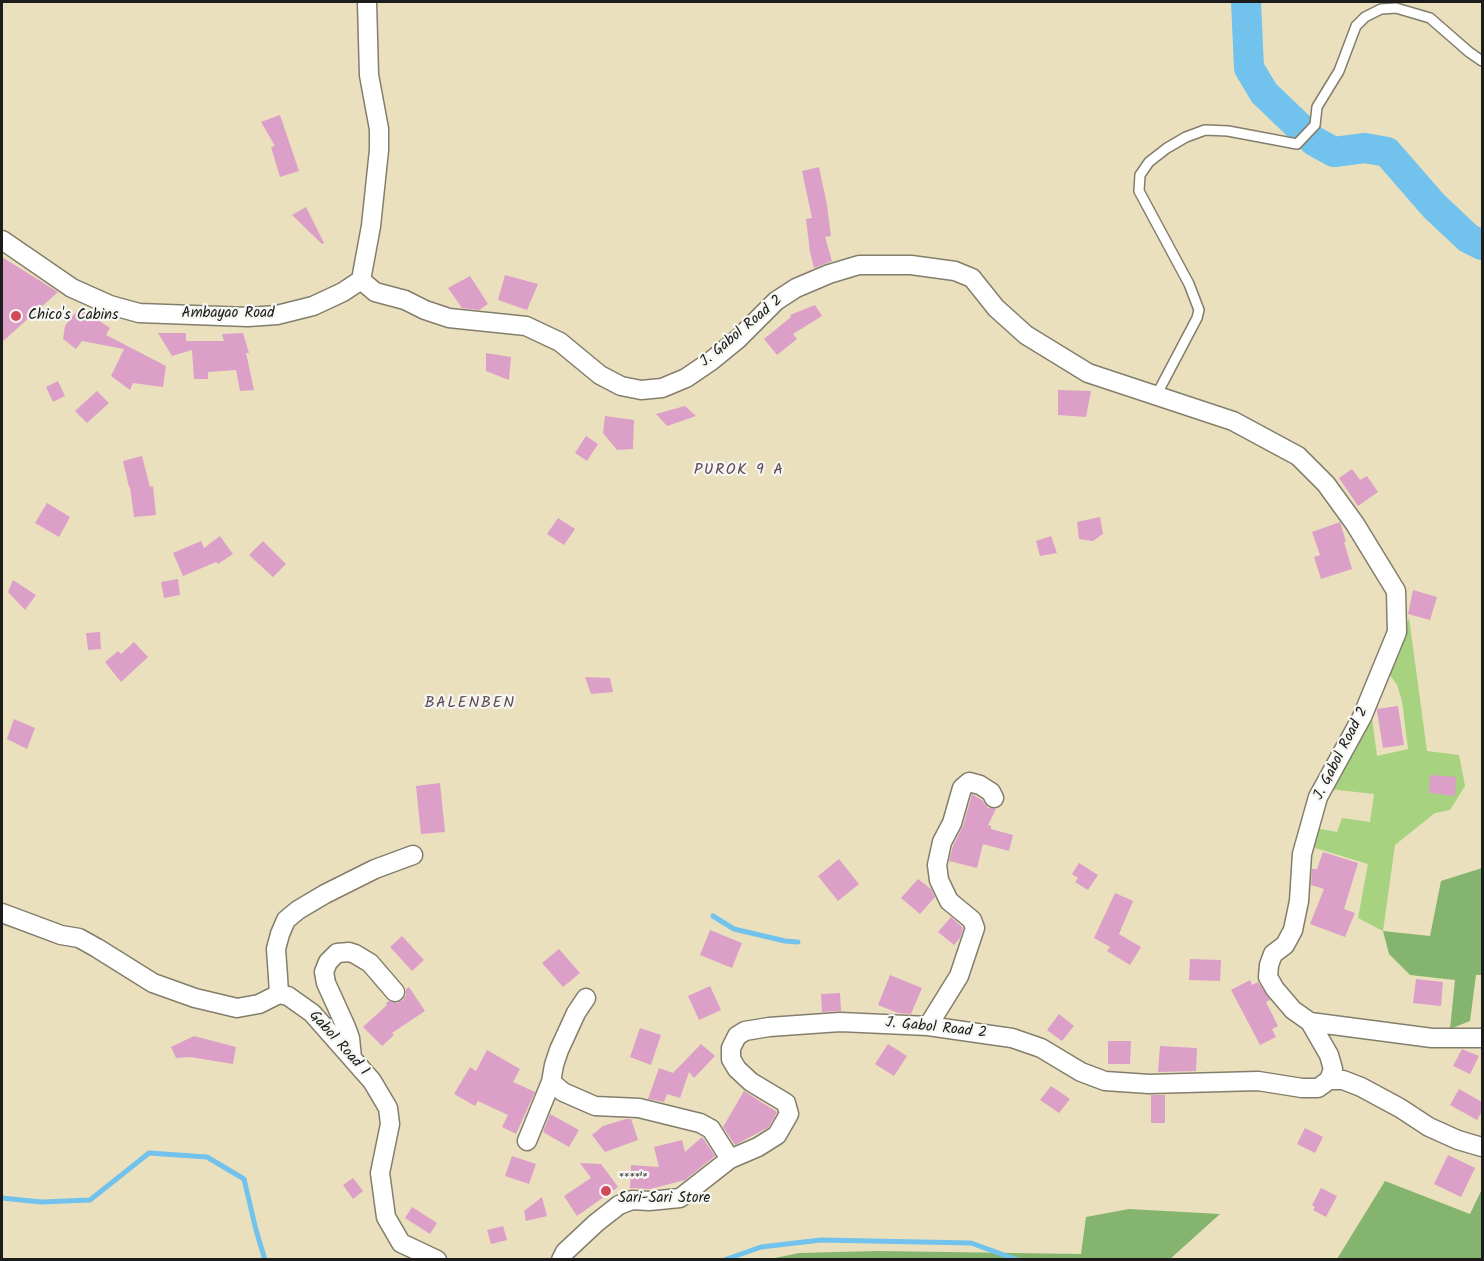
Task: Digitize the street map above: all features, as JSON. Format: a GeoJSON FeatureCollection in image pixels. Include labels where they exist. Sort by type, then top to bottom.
{"type":"FeatureCollection","features":[{"type":"Feature","properties":{"kind":"street"},"geometry":{"type":"LineString","coordinates":[[361,280],[371,226],[379,150],[379,129],[369,75],[367,2]]}},
{"type":"Feature","properties":{"kind":"street","name":"Ambayao Road"},"geometry":{"type":"LineString","coordinates":[[2,240],[72,288],[139,313],[277,315],[313,306],[361,280]]}},
{"type":"Feature","properties":{"kind":"street","name":"J. Gabol Road 2"},"geometry":{"type":"LineString","coordinates":[[361,280],[375,292],[405,300],[441,315],[477,322],[526,327],[561,342],[600,375],[621,386],[641,390],[662,388],[686,378],[738,339],[776,301],[796,288],[829,274],[859,266],[932,267],[955,271],[972,278],[996,308],[1026,334],[1088,373],[1233,421],[1298,456],[1332,492],[1355,524],[1396,591],[1397,632],[1362,717],[1318,797],[1302,854],[1299,901],[1293,930],[1285,945],[1274,954],[1269,965],[1268,977],[1284,1001],[1310,1022],[1329,1055],[1333,1069],[1329,1080],[1318,1088],[1302,1088],[1258,1081],[1149,1084],[1105,1081],[1081,1072],[1041,1048],[1012,1038],[928,1026],[840,1022],[745,1030],[737,1036],[731,1048],[731,1059],[737,1069],[751,1082],[786,1103],[789,1114],[783,1128],[768,1142],[730,1158],[681,1198],[632,1200],[619,1205],[565,1252],[561,1260]]}},
{"type":"Feature","properties":{"kind":"street"},"geometry":{"type":"LineString","coordinates":[[928,1026],[959,976],[975,928],[972,920],[949,901],[939,880],[937,865],[942,842],[952,823],[962,788],[969,782],[992,792],[994,798]]}},
{"type":"Feature","properties":{"kind":"street"},"geometry":{"type":"LineString","coordinates":[[2,913],[61,934],[80,938],[153,983],[195,998],[237,1008],[259,1004],[279,994],[276,949],[286,920],[325,894],[375,869],[413,855]]}},
{"type":"Feature","properties":{"kind":"street"},"geometry":{"type":"LineString","coordinates":[[352,1058],[350,1038],[326,982],[324,972],[328,962],[337,953],[355,954],[370,963],[395,992]]}},
{"type":"Feature","properties":{"kind":"street","name":"Gabol Road 1"},"geometry":{"type":"LineString","coordinates":[[279,994],[288,996],[312,1013],[372,1081],[388,1108],[390,1124],[380,1173],[386,1217],[401,1243],[437,1260]]}},
{"type":"Feature","properties":{"kind":"street"},"geometry":{"type":"LineString","coordinates":[[527,1141],[551,1082],[559,1050],[576,1013],[586,998]]}},
{"type":"Feature","properties":{"kind":"street"},"geometry":{"type":"LineString","coordinates":[[1310,1022],[1432,1038],[1482,1038]]}},
{"type":"Feature","properties":{"kind":"street"},"geometry":{"type":"LineString","coordinates":[[1329,1080],[1343,1080],[1361,1087],[1429,1127],[1458,1140],[1482,1147]]}},
{"type":"Feature","properties":{"kind":"street"},"geometry":{"type":"LineString","coordinates":[[551,1082],[563,1092],[595,1106],[639,1108],[700,1123],[711,1129],[730,1158]]}},
{"type":"Feature","properties":{"kind":"lane"},"geometry":{"type":"LineString","coordinates":[[1157,394],[1197,318],[1198,310],[1189,284],[1139,191],[1140,175],[1149,162],[1186,137],[1205,130],[1228,131],[1297,144],[1315,125],[1317,107],[1339,71],[1356,27],[1365,16],[1382,9],[1396,8],[1430,18],[1482,61]]}},
{"type":"Feature","properties":{"kind":"green space"},"geometry":{"type":"Polygon","coordinates":[[[1409,618],[1427,751],[1459,755],[1465,786],[1450,810],[1435,813],[1395,845],[1383,931],[1358,918],[1368,864],[1312,847],[1316,828],[1337,832],[1342,818],[1370,822],[1374,794],[1329,789],[1371,711],[1377,756],[1408,749],[1402,701],[1397,685],[1388,672],[1409,618]]]}},
{"type":"Feature","properties":{"kind":"green space"},"geometry":{"type":"Polygon","coordinates":[[[1482,868],[1482,975],[1476,975],[1470,1021],[1450,1029],[1455,980],[1410,975],[1389,954],[1383,931],[1430,936],[1441,881],[1482,868]]]}},
{"type":"Feature","properties":{"kind":"green space"},"geometry":{"type":"Polygon","coordinates":[[[1385,1181],[1470,1214],[1482,1189],[1482,1259],[1337,1259],[1385,1181]]]}},
{"type":"Feature","properties":{"kind":"green space"},"geometry":{"type":"Polygon","coordinates":[[[1129,1209],[1220,1214],[1170,1259],[770,1259],[799,1253],[878,1251],[1081,1254],[1086,1217],[1129,1209]]]}},
{"type":"Feature","properties":{"kind":"building"},"geometry":{"type":"Polygon","coordinates":[[[280,115],[299,171],[280,177],[271,147],[275,146],[261,122],[280,115]]]}},
{"type":"Feature","properties":{"kind":"building"},"geometry":{"type":"Polygon","coordinates":[[[819,167],[831,236],[825,237],[832,261],[814,268],[806,219],[812,218],[802,171],[819,167]]]}},
{"type":"Feature","properties":{"kind":"building"},"geometry":{"type":"Polygon","coordinates":[[[306,207],[324,243],[322,244],[292,215],[306,207]]]}},
{"type":"Feature","properties":{"kind":"building","name":"Chico's Cabins"},"geometry":{"type":"Polygon","coordinates":[[[2,257],[58,292],[2,342],[2,257]]]}},
{"type":"Feature","properties":{"kind":"building"},"geometry":{"type":"Polygon","coordinates":[[[505,275],[538,284],[527,310],[498,300],[505,275]]]}},
{"type":"Feature","properties":{"kind":"building"},"geometry":{"type":"Polygon","coordinates":[[[470,276],[488,304],[479,310],[462,308],[448,288],[470,276]]]}},
{"type":"Feature","properties":{"kind":"building"},"geometry":{"type":"Polygon","coordinates":[[[815,305],[822,316],[793,334],[797,339],[777,355],[764,339],[791,317],[790,315],[815,305]]]}},
{"type":"Feature","properties":{"kind":"building"},"geometry":{"type":"Polygon","coordinates":[[[80,307],[100,318],[98,320],[110,328],[106,335],[166,366],[163,387],[133,383],[130,390],[111,376],[124,349],[82,341],[76,349],[63,339],[65,326],[80,307]]]}},
{"type":"Feature","properties":{"kind":"building"},"geometry":{"type":"Polygon","coordinates":[[[158,333],[186,333],[186,341],[224,341],[222,334],[243,333],[249,353],[246,353],[254,390],[240,391],[236,370],[208,372],[208,379],[194,379],[192,350],[172,356],[158,333]]]}},
{"type":"Feature","properties":{"kind":"building"},"geometry":{"type":"Polygon","coordinates":[[[486,353],[511,357],[509,380],[486,371],[486,353]]]}},
{"type":"Feature","properties":{"kind":"building"},"geometry":{"type":"Polygon","coordinates":[[[58,381],[65,396],[53,402],[46,387],[58,381]]]}},
{"type":"Feature","properties":{"kind":"building"},"geometry":{"type":"Polygon","coordinates":[[[1058,390],[1091,391],[1086,417],[1058,415],[1058,390]]]}},
{"type":"Feature","properties":{"kind":"building"},"geometry":{"type":"Polygon","coordinates":[[[97,391],[109,403],[87,423],[75,411],[97,391]]]}},
{"type":"Feature","properties":{"kind":"building"},"geometry":{"type":"Polygon","coordinates":[[[685,406],[696,416],[667,426],[656,414],[685,406]]]}},
{"type":"Feature","properties":{"kind":"building"},"geometry":{"type":"Polygon","coordinates":[[[605,416],[634,420],[633,449],[617,450],[603,433],[605,416]]]}},
{"type":"Feature","properties":{"kind":"building"},"geometry":{"type":"Polygon","coordinates":[[[586,436],[598,444],[587,461],[575,453],[586,436]]]}},
{"type":"Feature","properties":{"kind":"building"},"geometry":{"type":"Polygon","coordinates":[[[142,456],[150,487],[153,486],[156,515],[134,517],[130,487],[123,461],[142,456]]]}},
{"type":"Feature","properties":{"kind":"building"},"geometry":{"type":"Polygon","coordinates":[[[1352,469],[1360,480],[1367,476],[1378,492],[1358,506],[1339,478],[1352,469]]]}},
{"type":"Feature","properties":{"kind":"building"},"geometry":{"type":"Polygon","coordinates":[[[47,503],[70,517],[59,537],[35,523],[47,503]]]}},
{"type":"Feature","properties":{"kind":"building"},"geometry":{"type":"Polygon","coordinates":[[[1100,517],[1103,534],[1093,541],[1079,539],[1077,522],[1100,517]]]}},
{"type":"Feature","properties":{"kind":"building"},"geometry":{"type":"Polygon","coordinates":[[[558,518],[575,529],[564,545],[547,534],[558,518]]]}},
{"type":"Feature","properties":{"kind":"building"},"geometry":{"type":"Polygon","coordinates":[[[1340,522],[1352,569],[1321,579],[1314,557],[1320,555],[1312,532],[1340,522]]]}},
{"type":"Feature","properties":{"kind":"building"},"geometry":{"type":"Polygon","coordinates":[[[220,536],[233,554],[218,564],[216,562],[183,576],[173,553],[201,541],[204,548],[220,536]]]}},
{"type":"Feature","properties":{"kind":"building"},"geometry":{"type":"Polygon","coordinates":[[[1051,536],[1057,553],[1040,556],[1036,541],[1051,536]]]}},
{"type":"Feature","properties":{"kind":"building"},"geometry":{"type":"Polygon","coordinates":[[[263,541],[286,564],[273,577],[249,555],[263,541]]]}},
{"type":"Feature","properties":{"kind":"building"},"geometry":{"type":"Polygon","coordinates":[[[178,579],[180,595],[164,598],[161,582],[178,579]]]}},
{"type":"Feature","properties":{"kind":"building"},"geometry":{"type":"Polygon","coordinates":[[[13,580],[36,595],[25,610],[8,592],[13,580]]]}},
{"type":"Feature","properties":{"kind":"building"},"geometry":{"type":"Polygon","coordinates":[[[1413,590],[1437,597],[1430,620],[1408,614],[1413,590]]]}},
{"type":"Feature","properties":{"kind":"building"},"geometry":{"type":"Polygon","coordinates":[[[100,632],[101,649],[88,650],[86,633],[100,632]]]}},
{"type":"Feature","properties":{"kind":"building"},"geometry":{"type":"Polygon","coordinates":[[[134,642],[148,657],[121,682],[105,662],[118,651],[121,654],[134,642]]]}},
{"type":"Feature","properties":{"kind":"building"},"geometry":{"type":"Polygon","coordinates":[[[585,677],[610,678],[613,692],[591,694],[585,677]]]}},
{"type":"Feature","properties":{"kind":"building"},"geometry":{"type":"Polygon","coordinates":[[[1398,706],[1404,745],[1383,748],[1377,709],[1398,706]]]}},
{"type":"Feature","properties":{"kind":"building"},"geometry":{"type":"Polygon","coordinates":[[[14,719],[35,728],[27,749],[7,739],[14,719]]]}},
{"type":"Feature","properties":{"kind":"building"},"geometry":{"type":"Polygon","coordinates":[[[1430,775],[1456,777],[1455,796],[1429,793],[1430,775]]]}},
{"type":"Feature","properties":{"kind":"building"},"geometry":{"type":"Polygon","coordinates":[[[440,783],[445,832],[421,834],[416,786],[440,783]]]}},
{"type":"Feature","properties":{"kind":"building"},"geometry":{"type":"Polygon","coordinates":[[[972,794],[982,800],[988,808],[996,809],[988,825],[991,829],[1013,835],[1009,851],[983,844],[977,868],[949,861],[953,846],[963,826],[972,794]]]}},
{"type":"Feature","properties":{"kind":"building"},"geometry":{"type":"Polygon","coordinates":[[[1323,852],[1358,863],[1344,909],[1355,913],[1345,937],[1310,924],[1324,889],[1311,885],[1312,869],[1317,869],[1323,852]]]}},
{"type":"Feature","properties":{"kind":"building"},"geometry":{"type":"Polygon","coordinates":[[[839,859],[859,884],[838,901],[818,876],[839,859]]]}},
{"type":"Feature","properties":{"kind":"building"},"geometry":{"type":"Polygon","coordinates":[[[1079,863],[1098,875],[1088,890],[1075,882],[1078,878],[1072,874],[1079,863]]]}},
{"type":"Feature","properties":{"kind":"building"},"geometry":{"type":"Polygon","coordinates":[[[918,879],[931,889],[935,897],[920,914],[901,898],[918,879]]]}},
{"type":"Feature","properties":{"kind":"building"},"geometry":{"type":"Polygon","coordinates":[[[1115,893],[1133,901],[1119,934],[1141,947],[1130,965],[1107,951],[1110,947],[1094,938],[1115,893]]]}},
{"type":"Feature","properties":{"kind":"building"},"geometry":{"type":"Polygon","coordinates":[[[951,917],[963,928],[960,938],[954,945],[938,932],[951,917]]]}},
{"type":"Feature","properties":{"kind":"building"},"geometry":{"type":"Polygon","coordinates":[[[710,930],[742,943],[732,968],[700,955],[710,930]]]}},
{"type":"Feature","properties":{"kind":"building"},"geometry":{"type":"Polygon","coordinates":[[[402,936],[424,960],[412,971],[390,947],[402,936]]]}},
{"type":"Feature","properties":{"kind":"building"},"geometry":{"type":"Polygon","coordinates":[[[559,949],[580,973],[563,987],[542,963],[559,949]]]}},
{"type":"Feature","properties":{"kind":"building"},"geometry":{"type":"Polygon","coordinates":[[[1190,959],[1221,960],[1220,981],[1189,980],[1190,959]]]}},
{"type":"Feature","properties":{"kind":"building"},"geometry":{"type":"Polygon","coordinates":[[[890,975],[922,988],[911,1014],[898,1013],[878,1005],[890,975]]]}},
{"type":"Feature","properties":{"kind":"building"},"geometry":{"type":"Polygon","coordinates":[[[1416,979],[1443,982],[1441,1006],[1413,1003],[1416,979]]]}},
{"type":"Feature","properties":{"kind":"building"},"geometry":{"type":"Polygon","coordinates":[[[1250,980],[1252,985],[1258,982],[1270,1000],[1266,1002],[1278,1026],[1272,1029],[1276,1037],[1260,1045],[1231,990],[1250,980]]]}},
{"type":"Feature","properties":{"kind":"building"},"geometry":{"type":"Polygon","coordinates":[[[710,986],[721,1010],[699,1020],[688,996],[710,986]]]}},
{"type":"Feature","properties":{"kind":"building"},"geometry":{"type":"Polygon","coordinates":[[[409,987],[425,1011],[392,1033],[394,1035],[382,1046],[363,1027],[387,1005],[386,1003],[389,1001],[397,1003],[403,1000],[406,989],[409,987]]]}},
{"type":"Feature","properties":{"kind":"building"},"geometry":{"type":"Polygon","coordinates":[[[840,993],[841,1011],[822,1012],[821,994],[840,993]]]}},
{"type":"Feature","properties":{"kind":"building"},"geometry":{"type":"Polygon","coordinates":[[[1059,1014],[1074,1026],[1062,1041],[1047,1030],[1059,1014]]]}},
{"type":"Feature","properties":{"kind":"building"},"geometry":{"type":"Polygon","coordinates":[[[640,1028],[661,1035],[651,1065],[630,1057],[640,1028]]]}},
{"type":"Feature","properties":{"kind":"building"},"geometry":{"type":"Polygon","coordinates":[[[194,1036],[236,1047],[233,1064],[190,1057],[176,1058],[171,1047],[194,1036]]]}},
{"type":"Feature","properties":{"kind":"building"},"geometry":{"type":"Polygon","coordinates":[[[1108,1041],[1131,1041],[1130,1064],[1108,1064],[1108,1041]]]}},
{"type":"Feature","properties":{"kind":"building"},"geometry":{"type":"Polygon","coordinates":[[[701,1044],[715,1056],[694,1078],[689,1072],[680,1098],[667,1094],[664,1102],[648,1099],[659,1068],[673,1073],[701,1044]]]}},
{"type":"Feature","properties":{"kind":"building"},"geometry":{"type":"Polygon","coordinates":[[[888,1044],[907,1056],[894,1076],[875,1064],[888,1044]]]}},
{"type":"Feature","properties":{"kind":"building"},"geometry":{"type":"Polygon","coordinates":[[[1160,1046],[1197,1048],[1196,1071],[1158,1072],[1160,1046]]]}},
{"type":"Feature","properties":{"kind":"building"},"geometry":{"type":"Polygon","coordinates":[[[1462,1049],[1479,1056],[1470,1074],[1453,1066],[1462,1049]]]}},
{"type":"Feature","properties":{"kind":"building"},"geometry":{"type":"Polygon","coordinates":[[[487,1050],[520,1069],[513,1082],[535,1092],[516,1134],[502,1127],[508,1115],[478,1101],[475,1106],[454,1094],[470,1067],[476,1071],[487,1050]]]}},
{"type":"Feature","properties":{"kind":"building"},"geometry":{"type":"Polygon","coordinates":[[[1051,1086],[1070,1099],[1059,1113],[1040,1100],[1051,1086]]]}},
{"type":"Feature","properties":{"kind":"building"},"geometry":{"type":"Polygon","coordinates":[[[1459,1089],[1482,1102],[1482,1111],[1477,1120],[1450,1105],[1459,1089]]]}},
{"type":"Feature","properties":{"kind":"building"},"geometry":{"type":"Polygon","coordinates":[[[744,1091],[777,1112],[769,1127],[735,1145],[723,1127],[744,1091]]]}},
{"type":"Feature","properties":{"kind":"building"},"geometry":{"type":"Polygon","coordinates":[[[1151,1095],[1165,1095],[1165,1123],[1151,1123],[1151,1095]]]}},
{"type":"Feature","properties":{"kind":"building"},"geometry":{"type":"Polygon","coordinates":[[[550,1114],[579,1130],[569,1147],[543,1132],[550,1114]]]}},
{"type":"Feature","properties":{"kind":"building"},"geometry":{"type":"Polygon","coordinates":[[[631,1119],[638,1140],[605,1152],[592,1135],[603,1126],[631,1119]]]}},
{"type":"Feature","properties":{"kind":"building"},"geometry":{"type":"Polygon","coordinates":[[[1305,1128],[1323,1137],[1315,1153],[1297,1144],[1305,1128]]]}},
{"type":"Feature","properties":{"kind":"building"},"geometry":{"type":"Polygon","coordinates":[[[702,1137],[715,1156],[685,1180],[650,1189],[630,1188],[631,1165],[659,1167],[654,1147],[682,1140],[685,1152],[702,1137]]]}},
{"type":"Feature","properties":{"kind":"building"},"geometry":{"type":"Polygon","coordinates":[[[1448,1155],[1475,1168],[1461,1197],[1434,1184],[1448,1155]]]}},
{"type":"Feature","properties":{"kind":"building"},"geometry":{"type":"Polygon","coordinates":[[[512,1156],[536,1164],[529,1184],[505,1176],[512,1156]]]}},
{"type":"Feature","properties":{"kind":"building"},"geometry":{"type":"Polygon","coordinates":[[[580,1163],[601,1164],[618,1187],[577,1216],[564,1196],[591,1178],[580,1163]]]}},
{"type":"Feature","properties":{"kind":"building"},"geometry":{"type":"Polygon","coordinates":[[[353,1178],[363,1191],[353,1199],[343,1185],[353,1178]]]}},
{"type":"Feature","properties":{"kind":"building"},"geometry":{"type":"Polygon","coordinates":[[[1321,1188],[1337,1196],[1326,1217],[1313,1210],[1315,1207],[1312,1205],[1321,1188]]]}},
{"type":"Feature","properties":{"kind":"building"},"geometry":{"type":"Polygon","coordinates":[[[542,1197],[547,1216],[526,1221],[524,1211],[542,1197]]]}},
{"type":"Feature","properties":{"kind":"building"},"geometry":{"type":"Polygon","coordinates":[[[412,1207],[437,1223],[430,1234],[405,1218],[412,1207]]]}},
{"type":"Feature","properties":{"kind":"building"},"geometry":{"type":"Polygon","coordinates":[[[503,1226],[507,1240],[491,1244],[487,1230],[503,1226]]]}},
{"type":"Feature","properties":{"kind":"waterway"},"geometry":{"type":"LineString","coordinates":[[1246,2],[1249,68],[1264,93],[1314,141],[1334,152],[1365,148],[1387,152],[1434,206],[1468,238],[1482,245]]}},
{"type":"Feature","properties":{"kind":"waterway"},"geometry":{"type":"LineString","coordinates":[[713,916],[734,929],[798,942]]}},
{"type":"Feature","properties":{"kind":"waterway"},"geometry":{"type":"LineString","coordinates":[[2,1198],[41,1202],[90,1200],[149,1153],[207,1157],[244,1179],[265,1260]]}},
{"type":"Feature","properties":{"kind":"waterway"},"geometry":{"type":"LineString","coordinates":[[724,1260],[761,1247],[821,1240],[971,1243],[1018,1260]]}},
{"type":"Feature","properties":{"kind":"place","name":"Chico's Cabins"},"geometry":{"type":"Point","coordinates":[16,316]}},
{"type":"Feature","properties":{"kind":"place","name":"****'* Sari-Sari Store"},"geometry":{"type":"Point","coordinates":[606,1191]}},
{"type":"Feature","properties":{"kind":"district","name":"PUROK 9 A"},"geometry":{"type":"Point","coordinates":[739,471]}},
{"type":"Feature","properties":{"kind":"district","name":"BALENBEN"},"geometry":{"type":"Point","coordinates":[470,704]}}]}
